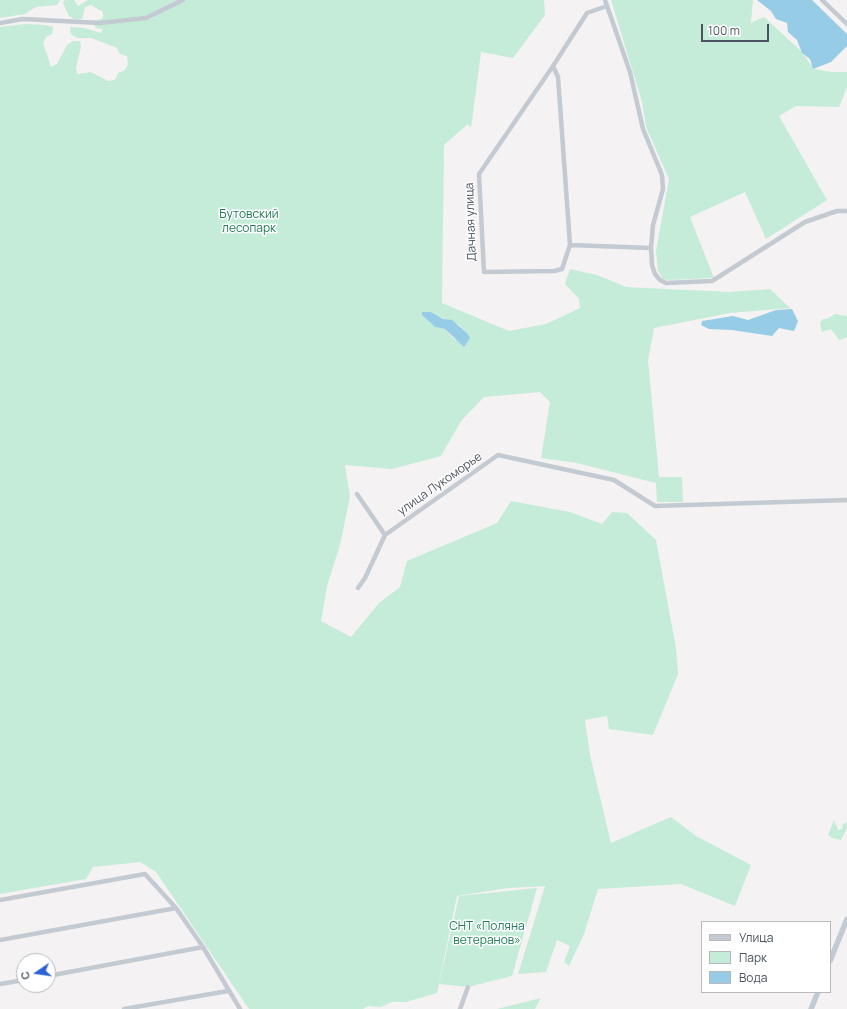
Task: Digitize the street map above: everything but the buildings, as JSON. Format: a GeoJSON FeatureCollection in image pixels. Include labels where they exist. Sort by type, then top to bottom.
{"type":"FeatureCollection","features":[{"type":"Feature","properties":{"kind":"street"},"geometry":{"type":"LineString","coordinates":[[0,23],[23,19],[100,23],[146,18],[183,0]]}},
{"type":"Feature","properties":{"kind":"street"},"geometry":{"type":"LineString","coordinates":[[605,0],[630,72],[643,129],[662,175],[663,189],[653,225],[651,248],[652,265],[655,274],[660,280],[666,283],[712,281],[805,222],[837,211],[847,211]]}},
{"type":"Feature","properties":{"kind":"street"},"geometry":{"type":"LineString","coordinates":[[822,0],[847,24]]}},
{"type":"Feature","properties":{"kind":"street","name":"Дачная улица"},"geometry":{"type":"LineString","coordinates":[[553,66],[558,77],[570,244],[562,269],[554,271],[484,272],[479,174],[553,66],[587,13],[607,6]]}},
{"type":"Feature","properties":{"kind":"street"},"geometry":{"type":"LineString","coordinates":[[570,244],[651,248]]}},
{"type":"Feature","properties":{"kind":"street","name":"улица Лукоморье"},"geometry":{"type":"LineString","coordinates":[[358,588],[365,578],[385,536],[498,455],[614,480],[655,506],[847,500]]}},
{"type":"Feature","properties":{"kind":"street"},"geometry":{"type":"LineString","coordinates":[[357,494],[385,536]]}},
{"type":"Feature","properties":{"kind":"street"},"geometry":{"type":"LineString","coordinates":[[0,900],[146,874],[176,908],[203,947],[240,1009]]}},
{"type":"Feature","properties":{"kind":"street"},"geometry":{"type":"LineString","coordinates":[[0,940],[176,908]]}},
{"type":"Feature","properties":{"kind":"street"},"geometry":{"type":"LineString","coordinates":[[831,959],[847,920]]}},
{"type":"Feature","properties":{"kind":"street"},"geometry":{"type":"LineString","coordinates":[[56,975],[203,947]]}},
{"type":"Feature","properties":{"kind":"street"},"geometry":{"type":"LineString","coordinates":[[0,984],[16,981]]}},
{"type":"Feature","properties":{"kind":"street"},"geometry":{"type":"LineString","coordinates":[[460,1009],[468,987]]}},
{"type":"Feature","properties":{"kind":"street"},"geometry":{"type":"LineString","coordinates":[[124,1009],[228,991]]}},
{"type":"Feature","properties":{"kind":"street"},"geometry":{"type":"LineString","coordinates":[[811,1009],[818,993]]}},
{"type":"Feature","properties":{"kind":"green space"},"geometry":{"type":"Polygon","coordinates":[[[0,0],[60,0],[57,5],[36,7],[25,14],[0,18],[0,0]]]}},
{"type":"Feature","properties":{"kind":"green space","name":"Бутовский лесопарк"},"geometry":{"type":"Polygon","coordinates":[[[64,0],[74,0],[78,6],[88,0],[544,0],[545,15],[513,58],[481,52],[471,128],[468,124],[444,145],[442,303],[509,331],[546,324],[580,308],[579,299],[565,284],[570,269],[597,275],[626,287],[729,292],[770,289],[790,308],[730,313],[654,328],[648,360],[659,477],[682,477],[683,502],[657,502],[656,483],[577,463],[541,458],[550,402],[540,392],[484,397],[461,421],[441,456],[392,469],[345,465],[350,497],[340,545],[327,586],[321,621],[351,637],[379,603],[400,587],[407,561],[497,523],[511,501],[570,512],[602,524],[612,512],[627,513],[656,540],[676,648],[678,674],[653,735],[609,729],[607,716],[585,720],[590,755],[611,843],[671,817],[696,836],[751,865],[735,906],[681,884],[598,889],[584,934],[569,966],[564,962],[570,946],[557,940],[546,972],[518,974],[545,886],[508,888],[457,896],[437,993],[406,1002],[392,1002],[381,1007],[368,1006],[363,1009],[249,1009],[156,872],[140,862],[93,867],[86,879],[0,894],[0,27],[25,24],[46,25],[53,27],[52,34],[46,37],[43,43],[51,67],[57,64],[67,45],[73,41],[80,41],[81,47],[76,67],[77,74],[91,72],[108,81],[115,80],[118,73],[125,70],[128,64],[127,56],[120,54],[117,48],[91,38],[77,38],[71,34],[70,27],[84,28],[101,33],[103,29],[96,28],[92,22],[103,18],[103,12],[91,5],[85,7],[82,19],[75,20],[69,16],[63,3],[64,0]],[[431,312],[422,315],[435,327],[445,329],[455,340],[467,333],[459,325],[431,312]]]}},
{"type":"Feature","properties":{"kind":"green space"},"geometry":{"type":"Polygon","coordinates":[[[611,0],[753,0],[751,23],[764,17],[801,51],[814,69],[832,72],[847,72],[847,87],[839,107],[796,106],[779,116],[827,200],[766,239],[745,192],[690,217],[714,278],[668,280],[663,279],[658,271],[656,251],[669,179],[646,127],[642,102],[611,0]]]}},
{"type":"Feature","properties":{"kind":"green space"},"geometry":{"type":"Polygon","coordinates":[[[835,314],[847,316],[847,337],[839,340],[831,329],[822,332],[820,323],[823,319],[827,319],[835,314]]]}},
{"type":"Feature","properties":{"kind":"green space"},"geometry":{"type":"Polygon","coordinates":[[[834,820],[838,830],[842,829],[843,824],[847,822],[847,828],[841,840],[832,838],[828,835],[834,820]]]}},
{"type":"Feature","properties":{"kind":"green space","name":"СНТ «Поляна ветеранов»"},"geometry":{"type":"Polygon","coordinates":[[[537,888],[512,976],[468,987],[439,984],[459,896],[537,888]]]}},
{"type":"Feature","properties":{"kind":"green space"},"geometry":{"type":"Polygon","coordinates":[[[541,998],[535,1009],[497,1009],[541,998]]]}},
{"type":"Feature","properties":{"kind":"water"},"geometry":{"type":"Polygon","coordinates":[[[757,0],[812,0],[847,34],[847,46],[831,62],[813,69],[810,59],[802,53],[797,40],[788,32],[787,23],[776,19],[771,11],[757,0]]]}},
{"type":"Feature","properties":{"kind":"water"},"geometry":{"type":"Polygon","coordinates":[[[792,309],[798,321],[794,331],[779,328],[772,336],[732,330],[709,329],[701,325],[702,321],[733,316],[748,320],[776,310],[792,309]]]}},
{"type":"Feature","properties":{"kind":"water"},"geometry":{"type":"Polygon","coordinates":[[[422,312],[431,312],[443,319],[452,320],[467,333],[470,338],[464,347],[445,329],[435,327],[422,315],[422,312]]]}}]}
